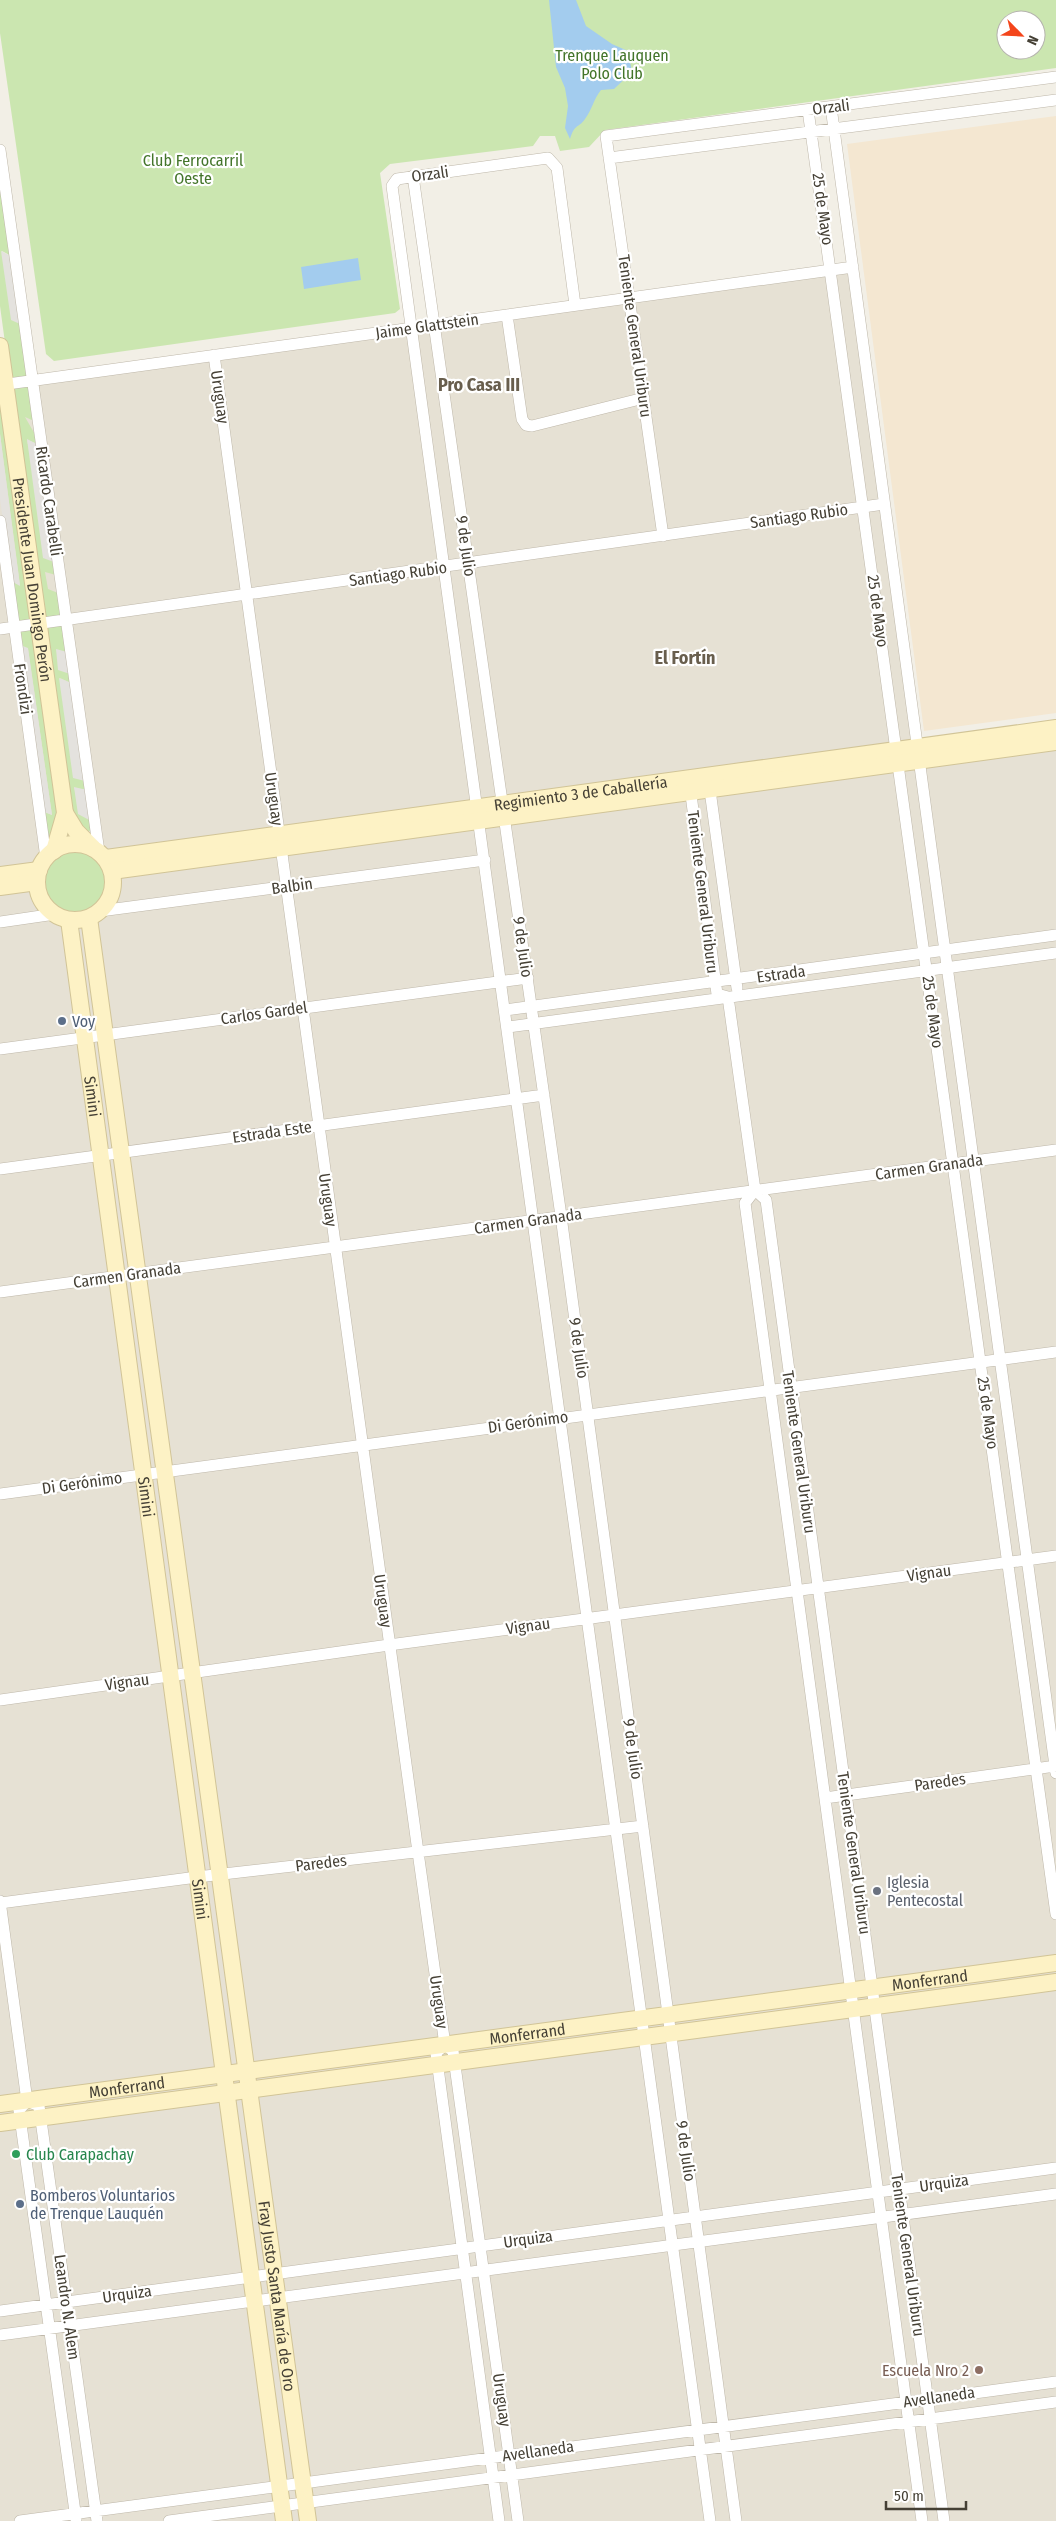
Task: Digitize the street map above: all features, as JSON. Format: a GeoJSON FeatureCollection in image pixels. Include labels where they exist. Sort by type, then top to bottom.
{"type":"FeatureCollection","features":[{"type":"Feature","properties":{"kind":"main road","name":"Presidente Juan Domingo Perón"},"geometry":{"type":"LineString","coordinates":[[0,346],[3,384],[64,814],[76,831],[103,858]]}},
{"type":"Feature","properties":{"kind":"main road","name":"Regimiento 3 de Caballería"},"geometry":{"type":"LineString","coordinates":[[103,858],[280,841],[479,814],[898,756],[1056,728]]}},
{"type":"Feature","properties":{"kind":"main road","name":"Regimiento 3 de Caballería"},"geometry":{"type":"LineString","coordinates":[[917,753],[1056,742]]}},
{"type":"Feature","properties":{"kind":"main road","name":"Presidente Juan Domingo Perón"},"geometry":{"type":"LineString","coordinates":[[44,865],[64,814]]}},
{"type":"Feature","properties":{"kind":"main road"},"geometry":{"type":"LineString","coordinates":[[0,887],[44,865],[68,844],[79,844],[103,858],[112,893],[94,914],[62,917],[46,906],[39,894],[44,865]]}},
{"type":"Feature","properties":{"kind":"main road"},"geometry":{"type":"LineString","coordinates":[[0,875],[44,865]]}},
{"type":"Feature","properties":{"kind":"main road","name":"Simini"},"geometry":{"type":"LineString","coordinates":[[94,914],[105,1035],[246,2071]]}},
{"type":"Feature","properties":{"kind":"main road","name":"Simini"},"geometry":{"type":"LineString","coordinates":[[62,917],[84,1038],[224,2074]]}},
{"type":"Feature","properties":{"kind":"main road","name":"Monferrand"},"geometry":{"type":"LineString","coordinates":[[0,2104],[1056,1963]]}},
{"type":"Feature","properties":{"kind":"main road","name":"Monferrand"},"geometry":{"type":"LineString","coordinates":[[0,2123],[1056,1982]]}},
{"type":"Feature","properties":{"kind":"main road","name":"Fray Justo Santa María de Oro"},"geometry":{"type":"LineString","coordinates":[[246,2071],[308,2521]]}},
{"type":"Feature","properties":{"kind":"main road","name":"Fray Justo Santa María de Oro"},"geometry":{"type":"LineString","coordinates":[[224,2074],[283,2513]]}},
{"type":"Feature","properties":{"kind":"street","name":"Orzali"},"geometry":{"type":"LineString","coordinates":[[606,136],[1056,77]]}},
{"type":"Feature","properties":{"kind":"street","name":"Orzali"},"geometry":{"type":"LineString","coordinates":[[610,158],[1056,100]]}},
{"type":"Feature","properties":{"kind":"street","name":"25 de Mayo"},"geometry":{"type":"LineString","coordinates":[[831,106],[917,753],[1056,1769]]}},
{"type":"Feature","properties":{"kind":"street","name":"25 de Mayo"},"geometry":{"type":"LineString","coordinates":[[808,110],[832,270],[1056,1914]]}},
{"type":"Feature","properties":{"kind":"street","name":"Teniente General Uriburu"},"geometry":{"type":"LineString","coordinates":[[606,136],[663,536]]}},
{"type":"Feature","properties":{"kind":"street","name":"Ricardo Carabelli"},"geometry":{"type":"LineString","coordinates":[[0,150],[4,216],[32,380],[65,620],[103,858]]}},
{"type":"Feature","properties":{"kind":"street","name":"Orzali"},"geometry":{"type":"LineString","coordinates":[[392,186],[397,179],[548,158],[557,168],[575,305]]}},
{"type":"Feature","properties":{"kind":"street","name":"9 de Julio"},"geometry":{"type":"LineString","coordinates":[[414,176],[561,1216],[736,2521]]}},
{"type":"Feature","properties":{"kind":"street","name":"9 de Julio"},"geometry":{"type":"LineString","coordinates":[[392,186],[518,1098],[710,2521]]}},
{"type":"Feature","properties":{"kind":"street","name":"Jaime Glattstein"},"geometry":{"type":"LineString","coordinates":[[3,384],[853,267]]}},
{"type":"Feature","properties":{"kind":"street"},"geometry":{"type":"LineString","coordinates":[[508,315],[522,419],[526,425],[532,426],[644,398]]}},
{"type":"Feature","properties":{"kind":"street","name":"Uruguay"},"geometry":{"type":"LineString","coordinates":[[214,355],[418,1852],[446,2044],[453,2051],[455,2063],[518,2521]]}},
{"type":"Feature","properties":{"kind":"street","name":"Santiago Rubio"},"geometry":{"type":"LineString","coordinates":[[0,629],[884,504]]}},
{"type":"Feature","properties":{"kind":"street","name":"Frondizi"},"geometry":{"type":"LineString","coordinates":[[0,521],[44,865]]}},
{"type":"Feature","properties":{"kind":"street","name":"Teniente General Uriburu"},"geometry":{"type":"LineString","coordinates":[[709,782],[737,990],[728,997]]}},
{"type":"Feature","properties":{"kind":"street","name":"Teniente General Uriburu"},"geometry":{"type":"LineString","coordinates":[[689,785],[717,994],[728,997]]}},
{"type":"Feature","properties":{"kind":"street","name":"Balbin"},"geometry":{"type":"LineString","coordinates":[[94,914],[485,860]]}},
{"type":"Feature","properties":{"kind":"street"},"geometry":{"type":"LineString","coordinates":[[0,922],[62,917]]}},
{"type":"Feature","properties":{"kind":"street","name":"Estrada"},"geometry":{"type":"LineString","coordinates":[[505,1010],[715,983],[1056,935]]}},
{"type":"Feature","properties":{"kind":"street","name":"Estrada"},"geometry":{"type":"LineString","coordinates":[[508,1028],[1056,953]]}},
{"type":"Feature","properties":{"kind":"street","name":"Carlos Gardel"},"geometry":{"type":"LineString","coordinates":[[0,1049],[528,978]]}},
{"type":"Feature","properties":{"kind":"street","name":"Teniente General Uriburu"},"geometry":{"type":"LineString","coordinates":[[728,997],[755,1190],[766,1200],[944,2521]]}},
{"type":"Feature","properties":{"kind":"street","name":"Estrada Este"},"geometry":{"type":"LineString","coordinates":[[0,1169],[544,1094]]}},
{"type":"Feature","properties":{"kind":"street","name":"Carmen Granada"},"geometry":{"type":"LineString","coordinates":[[0,1292],[1056,1150]]}},
{"type":"Feature","properties":{"kind":"street","name":"Teniente General Uriburu"},"geometry":{"type":"LineString","coordinates":[[755,1190],[745,1203],[922,2521]]}},
{"type":"Feature","properties":{"kind":"street","name":"Di Gerónimo"},"geometry":{"type":"LineString","coordinates":[[0,1494],[1056,1352]]}},
{"type":"Feature","properties":{"kind":"street","name":"Vignau"},"geometry":{"type":"LineString","coordinates":[[0,1700],[389,1645],[1056,1556]]}},
{"type":"Feature","properties":{"kind":"street","name":"Paredes"},"geometry":{"type":"LineString","coordinates":[[825,1798],[1036,1769],[1056,1769]]}},
{"type":"Feature","properties":{"kind":"street","name":"Paredes"},"geometry":{"type":"LineString","coordinates":[[0,1902],[220,1874],[643,1826]]}},
{"type":"Feature","properties":{"kind":"street","name":"Leandro N. Alem"},"geometry":{"type":"LineString","coordinates":[[0,1902],[27,2101],[19,2110],[76,2517]]}},
{"type":"Feature","properties":{"kind":"street","name":"Uruguay"},"geometry":{"type":"LineString","coordinates":[[446,2044],[436,2053],[437,2065],[499,2521]]}},
{"type":"Feature","properties":{"kind":"street"},"geometry":{"type":"LineString","coordinates":[[27,2101],[39,2106],[41,2118]]}},
{"type":"Feature","properties":{"kind":"street","name":"Leandro N. Alem"},"geometry":{"type":"LineString","coordinates":[[41,2118],[96,2516]]}},
{"type":"Feature","properties":{"kind":"street","name":"Urquiza"},"geometry":{"type":"LineString","coordinates":[[0,2311],[1056,2168]]}},
{"type":"Feature","properties":{"kind":"street","name":"Urquiza"},"geometry":{"type":"LineString","coordinates":[[0,2335],[1056,2194]]}},
{"type":"Feature","properties":{"kind":"street","name":"Avellaneda"},"geometry":{"type":"LineString","coordinates":[[20,2521],[96,2516],[280,2486],[1056,2382]]}},
{"type":"Feature","properties":{"kind":"street","name":"Avellaneda"},"geometry":{"type":"LineString","coordinates":[[169,2521],[283,2513],[305,2503],[1056,2402]]}},
{"type":"Feature","properties":{"kind":"shaded area"},"geometry":{"type":"Polygon","coordinates":[[[1056,116],[1056,713],[924,731],[847,144],[1056,116]]]}},
{"type":"Feature","properties":{"kind":"shaded area"},"geometry":{"type":"Polygon","coordinates":[[[1,251],[11,256],[20,324],[11,320],[1,251]]]}},
{"type":"Feature","properties":{"kind":"shaded area"},"geometry":{"type":"Polygon","coordinates":[[[853,267],[918,760],[1056,742],[1056,2521],[0,2521],[0,385],[853,267]]]}},
{"type":"Feature","properties":{"kind":"shaded area"},"geometry":{"type":"Polygon","coordinates":[[[0,434],[20,586],[11,581],[0,499],[0,434]]]}},
{"type":"Feature","properties":{"kind":"shaded area"},"geometry":{"type":"Polygon","coordinates":[[[27,439],[37,444],[54,562],[43,558],[27,439]]]}},
{"type":"Feature","properties":{"kind":"shaded area"},"geometry":{"type":"Polygon","coordinates":[[[20,645],[28,648],[52,815],[42,811],[20,645]]]}},
{"type":"Feature","properties":{"kind":"shaded area"},"geometry":{"type":"Polygon","coordinates":[[[56,649],[67,652],[70,674],[58,670],[56,649]]]}},
{"type":"Feature","properties":{"kind":"shaded area"},"geometry":{"type":"Polygon","coordinates":[[[59,678],[71,683],[85,781],[73,778],[59,678]]]}},
{"type":"Feature","properties":{"kind":"shaded area"},"geometry":{"type":"Polygon","coordinates":[[[74,787],[87,790],[91,821],[78,814],[74,787]]]}},
{"type":"Feature","properties":{"kind":"green space","name":"Club Ferrocarril Oeste"},"geometry":{"type":"Polygon","coordinates":[[[0,0],[1056,0],[1056,68],[605,130],[589,147],[560,151],[555,136],[540,136],[533,146],[390,164],[380,173],[400,309],[395,313],[54,361],[46,354],[0,33],[0,0]]]}},
{"type":"Feature","properties":{"kind":"green space"},"geometry":{"type":"Polygon","coordinates":[[[0,183],[11,256],[2,251],[20,324],[34,421],[25,417],[36,436],[37,444],[27,440],[56,575],[45,572],[48,589],[58,593],[67,652],[56,650],[70,674],[71,683],[60,678],[87,790],[74,788],[91,821],[92,829],[88,832],[69,813],[0,306],[0,183]]]}},
{"type":"Feature","properties":{"kind":"green space"},"geometry":{"type":"Polygon","coordinates":[[[0,378],[60,813],[51,836],[48,835],[42,811],[52,815],[28,649],[20,645],[11,581],[20,585],[0,434],[0,378]]]}},
{"type":"Feature","properties":{"kind":"green space"},"geometry":{"type":"Polygon","coordinates":[[[75,849],[88,852],[98,859],[105,869],[108,882],[105,895],[98,905],[88,912],[75,915],[62,912],[52,905],[45,895],[42,882],[45,869],[52,859],[62,852],[75,849]]]}},
{"type":"Feature","properties":{"kind":"water"},"geometry":{"type":"Polygon","coordinates":[[[549,0],[576,0],[586,26],[612,44],[628,51],[632,72],[614,89],[601,90],[587,116],[575,128],[570,139],[565,128],[568,106],[565,88],[556,67],[549,0]]]}},
{"type":"Feature","properties":{"kind":"water"},"geometry":{"type":"Polygon","coordinates":[[[358,258],[361,280],[304,289],[301,267],[358,258]]]}},
{"type":"Feature","properties":{"kind":"place","name":"Voy"},"geometry":{"type":"Point","coordinates":[62,1021]}},
{"type":"Feature","properties":{"kind":"place","name":"Iglesia Pentecostal"},"geometry":{"type":"Point","coordinates":[877,1891]}},
{"type":"Feature","properties":{"kind":"place","name":"Club Carapachay"},"geometry":{"type":"Point","coordinates":[16,2154]}},
{"type":"Feature","properties":{"kind":"place","name":"Bomberos Voluntarios de Trenque Lauquén"},"geometry":{"type":"Point","coordinates":[20,2204]}},
{"type":"Feature","properties":{"kind":"place","name":"Escuela Nro 2"},"geometry":{"type":"Point","coordinates":[979,2370]}},
{"type":"Feature","properties":{"kind":"district","name":"Pro Casa III"},"geometry":{"type":"Point","coordinates":[479,385]}},
{"type":"Feature","properties":{"kind":"district","name":"El Fortín"},"geometry":{"type":"Point","coordinates":[685,658]}},
{"type":"Feature","properties":{"kind":"park label","name":"Trenque Lauquen Polo Club"},"geometry":{"type":"Point","coordinates":[612,64]}}]}
